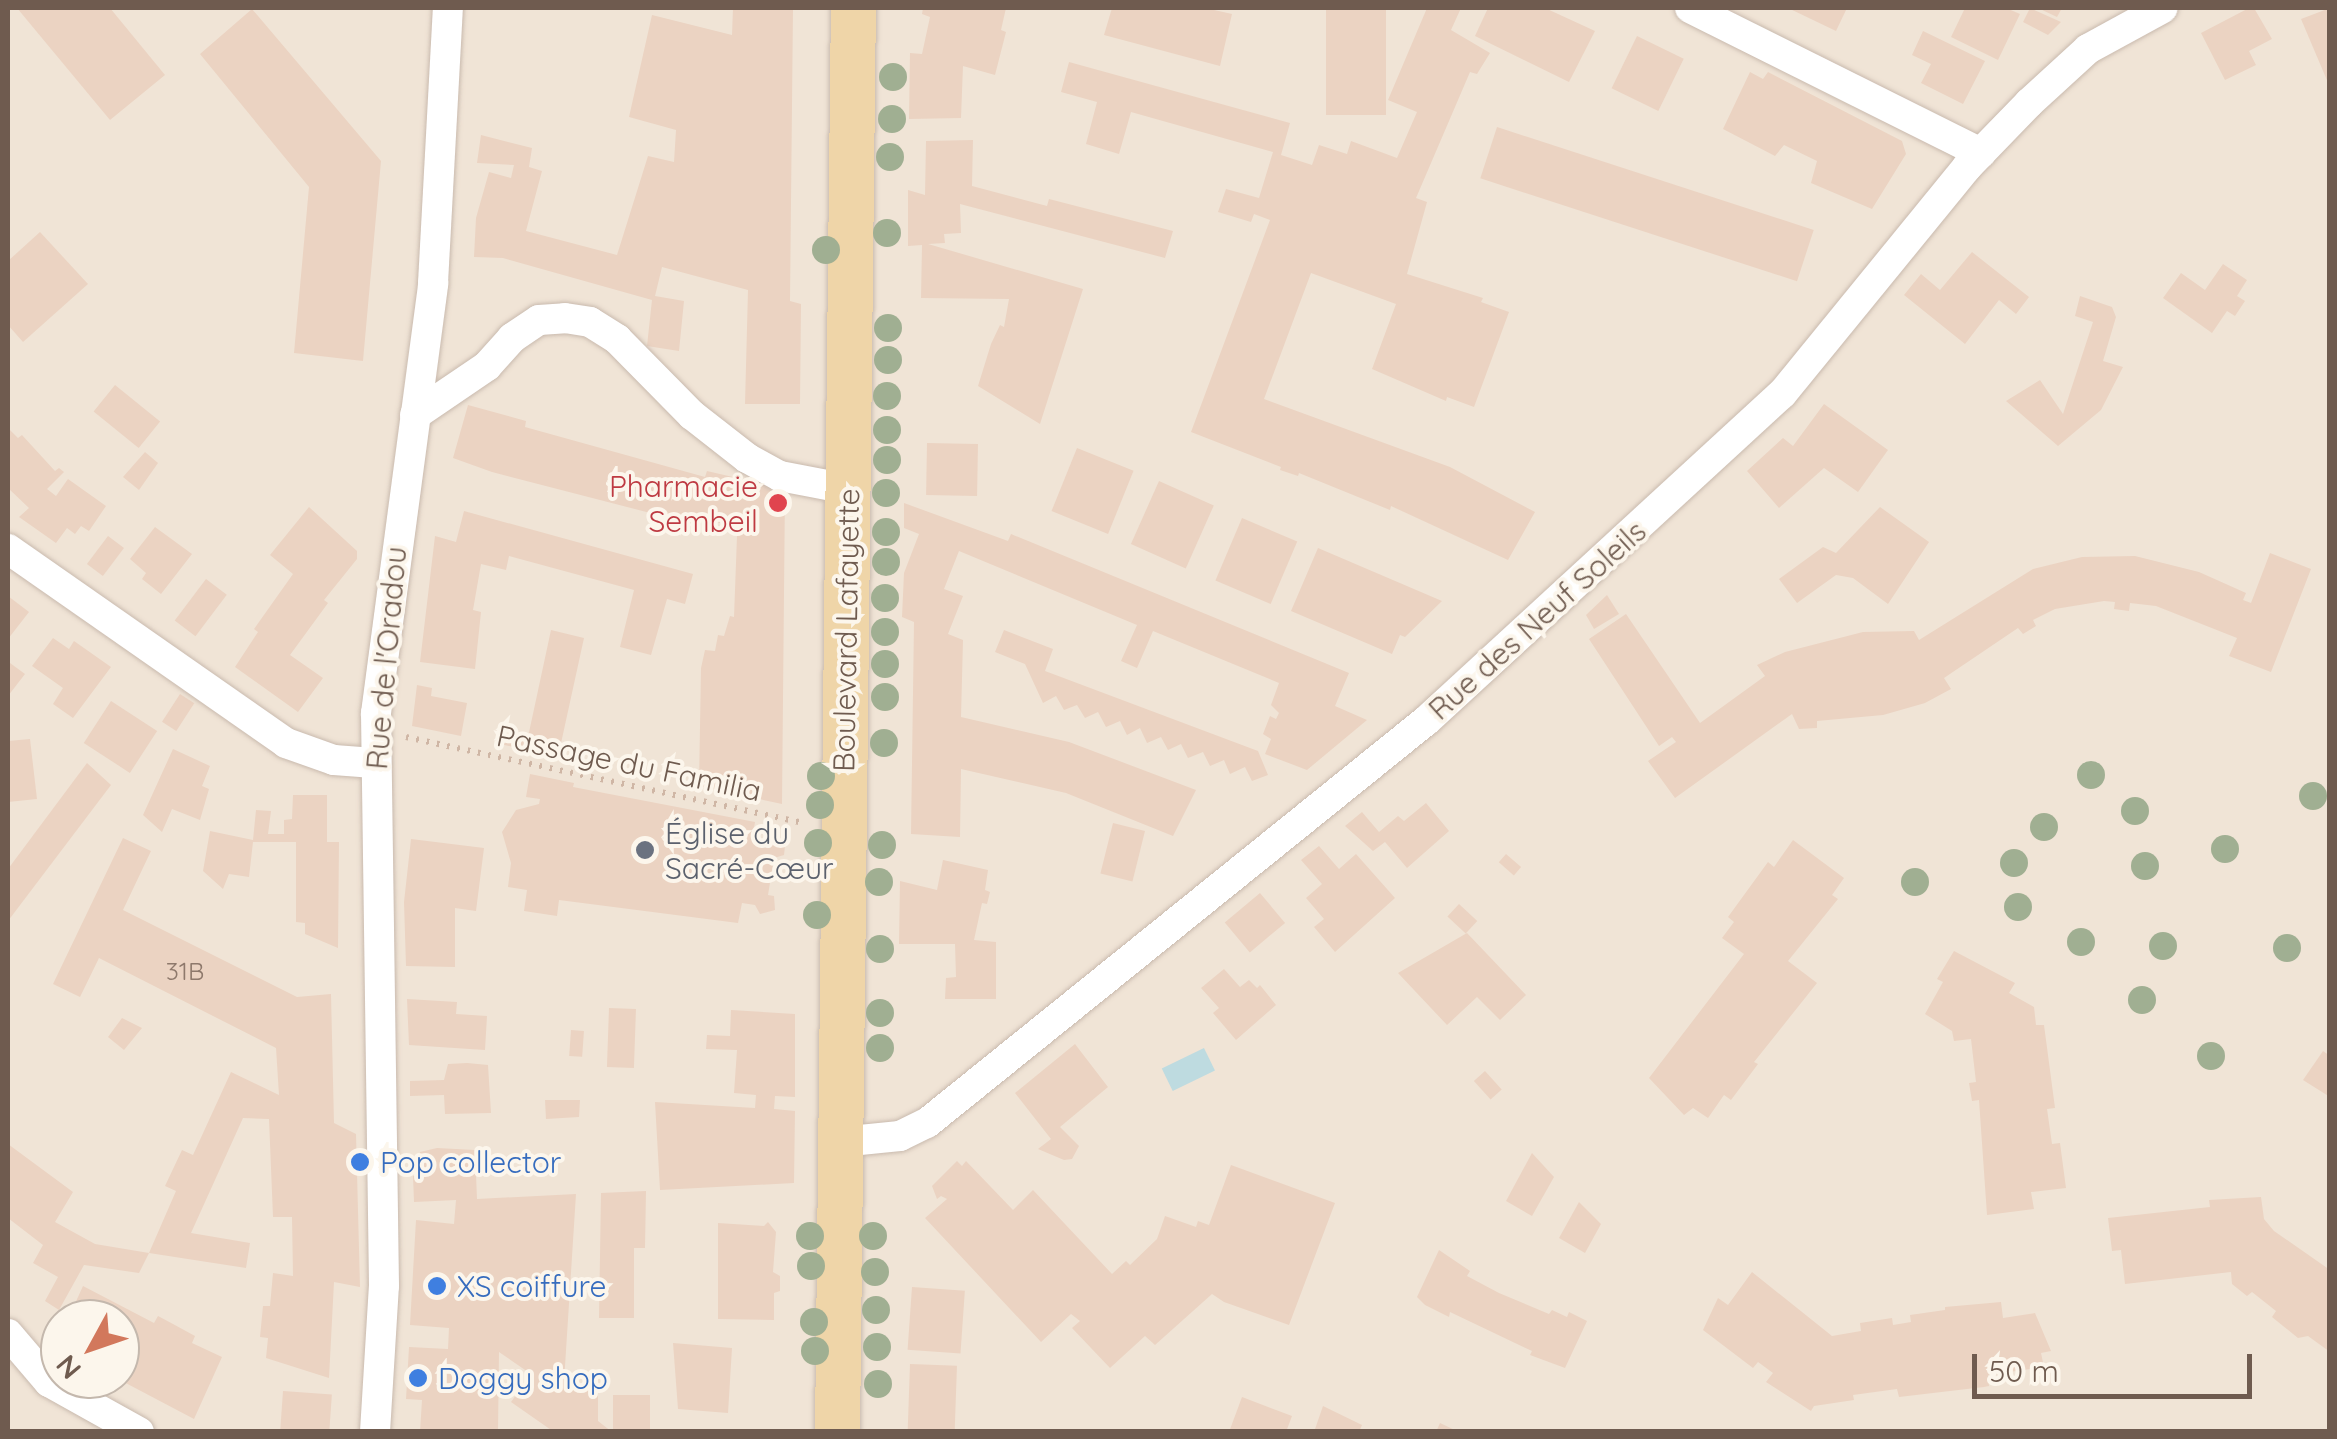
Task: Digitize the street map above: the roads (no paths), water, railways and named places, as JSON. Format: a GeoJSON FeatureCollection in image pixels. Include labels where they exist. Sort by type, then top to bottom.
{"type":"FeatureCollection","features":[{"type":"Feature","properties":{"kind":"main road","name":"Boulevard Lafayette"},"geometry":{"type":"LineString","coordinates":[[837,1432],[854,8]]}},
{"type":"Feature","properties":{"kind":"street","name":"Rue de l'Oradou"},"geometry":{"type":"LineString","coordinates":[[375,1432],[384,1266],[374,763],[394,558],[433,284],[448,8]]}},
{"type":"Feature","properties":{"kind":"street"},"geometry":{"type":"LineString","coordinates":[[1690,8],[1981,153]]}},
{"type":"Feature","properties":{"kind":"street","name":"Rue des Neuf Soleils"},"geometry":{"type":"LineString","coordinates":[[840,1142],[900,1136],[928,1122],[1428,720],[1782,394],[1981,153],[2088,49],[2162,8]]}},
{"type":"Feature","properties":{"kind":"street"},"geometry":{"type":"LineString","coordinates":[[416,415],[487,366],[512,338],[540,320],[590,322],[617,339],[692,416],[747,458],[780,476],[848,489]]}},
{"type":"Feature","properties":{"kind":"street"},"geometry":{"type":"LineString","coordinates":[[8,549],[286,743],[334,760],[374,763]]}},
{"type":"Feature","properties":{"kind":"street"},"geometry":{"type":"LineString","coordinates":[[8,1334],[49,1382],[139,1432]]}},
{"type":"Feature","properties":{"kind":"water"},"geometry":{"type":"Polygon","coordinates":[[[1204,1048],[1215,1070],[1173,1091],[1162,1069],[1204,1048]]]}},
{"type":"Feature","properties":{"kind":"place","name":"Pharmacie Sembeil"},"geometry":{"type":"Point","coordinates":[778,503]}},
{"type":"Feature","properties":{"kind":"place","name":"Église du Sacré-Cœur"},"geometry":{"type":"Point","coordinates":[645,850]}},
{"type":"Feature","properties":{"kind":"place","name":"Pop collector"},"geometry":{"type":"Point","coordinates":[360,1162]}},
{"type":"Feature","properties":{"kind":"place","name":"XS coiffure"},"geometry":{"type":"Point","coordinates":[437,1286]}},
{"type":"Feature","properties":{"kind":"place","name":"Doggy shop"},"geometry":{"type":"Point","coordinates":[418,1378]}}]}
